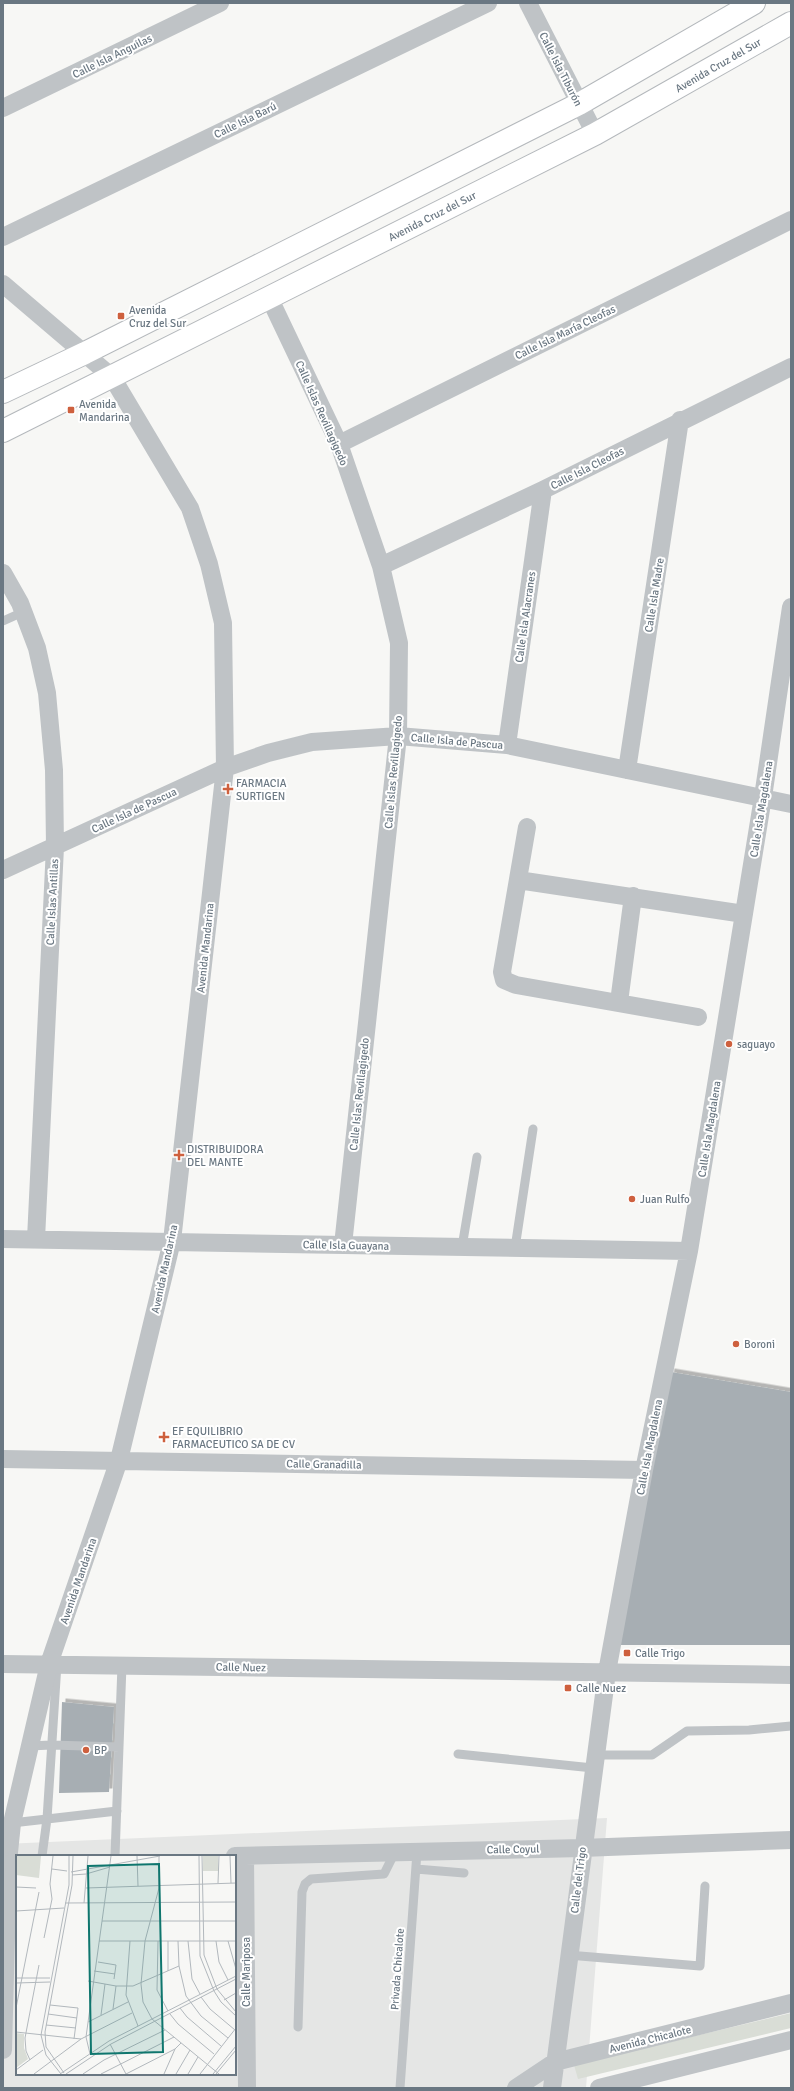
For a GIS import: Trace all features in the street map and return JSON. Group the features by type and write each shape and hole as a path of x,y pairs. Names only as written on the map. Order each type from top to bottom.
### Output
{"main road":[{"path":"3,392 85,353 579,104 754,3"},
{"name":"Avenida Cruz del Sur","path":"3,431 595,134 791,23"}],"street":[{"name":"Calle Isla Anguilas","path":"3,108 220,3"},
{"name":"Calle Isla Barú","path":"3,237 488,3"},
{"name":"Calle Isla Tiburón","path":"528,3 595,134"},
{"name":"Calle Isla María Cleofas","path":"339,444 791,220"},
{"name":"Avenida Mandarina","path":"3,284 112,377 190,508 209,564 223,623 226,768 172,1241 119,1460 53,1664 30,1746 12,1823 9,1862 3,2050"},
{"name":"Calle Islas Revillagigedo","path":"269,297 339,444 381,566 399,643 398,736 343,1245"},
{"name":"Calle Isla Cleofas","path":"381,566 543,490 680,420 791,366"},
{"name":"Calle Isla Madre","path":"627,770 680,420"},
{"name":"Calle Isla Alacranes","path":"507,745 543,490"},
{"name":"Calle Islas Antillas","path":"3,573 23,612 37,648 47,693 54,770 55,847 36,1239"},
{"name":"Calle Isla Magdalena","path":"607,1672 644,1470 689,1251 763,797 791,607"},
{"name":"Calle Isla de Pascua","path":"3,870 226,768 268,753 312,742 398,736 507,745 791,804"},
{"path":"527,827 502,972 504,980 516,985 698,1017"},
{"path":"518,880 633,896 744,914"},
{"path":"619,1002 633,896"},
{"name":"Calle Isla Guayana","path":"3,1239 689,1251"},
{"name":"Calle Granadilla","path":"3,1459 644,1470"},
{"name":"Calle Nuez","path":"3,1664 791,1675"},
{"name":"Calle del Trigo","path":"552,2088 582,1848 607,1672"},
{"name":"Calle Coyul","path":"240,1856 582,1848 791,1840"},
{"name":"Calle Mariposa","path":"240,1856 246,2088"},
{"name":"Avenida Chicalote","path":"516,2088 555,2062 791,2003"},
{"path":"599,2088 791,2040"}],"lane":[{"path":"3,621 23,612"},
{"path":"515,1248 533,1129"},
{"path":"462,1247 477,1157"},
{"path":"42,1855 47,1819 53,1664"},
{"path":"115,1855 122,1665"},
{"path":"458,1754 594,1762 652,1755 687,1731 749,1730 791,1726"},
{"path":"30,1746 51,1745 119,1747"},
{"path":"12,1823 117,1811"},
{"path":"298,2027 302,1892 305,1884 311,1879 384,1874 395,1852"},
{"name":"Privada Chicalote","path":"400,2088 417,1852"},
{"path":"416,1869 464,1873"},
{"path":"568,1955 700,1966 705,1886"}],"shaded area":[{"path":"607,1818 586,2088 3,2088 3,1844"},
{"path":"791,2013 791,2028 578,2079 574,2065"}],"building":[{"path":"671,1372 791,1392 791,1645 619,1645"},
{"name":"BP","path":"62,1702 114,1707 109,1792 59,1793"}],"place":[{"name":"Avenida Cruz del Sur","path":"121,316"},
{"name":"Avenida Mandarina","path":"71,410"},
{"name":"FARMACIA SURTIGEN","path":"228,789"},
{"name":"saguayo","path":"729,1044"},
{"name":"DISTRIBUIDORA DEL MANTE","path":"179,1155"},
{"name":"Juan Rulfo","path":"632,1199"},
{"name":"Boroni","path":"736,1344"},
{"name":"EF EQUILIBRIO FARMACEUTICO SA DE CV","path":"164,1437"},
{"name":"Calle Trigo","path":"627,1653"},
{"name":"Calle Nuez","path":"568,1688"},
{"name":"BP","path":"86,1750"}]}
